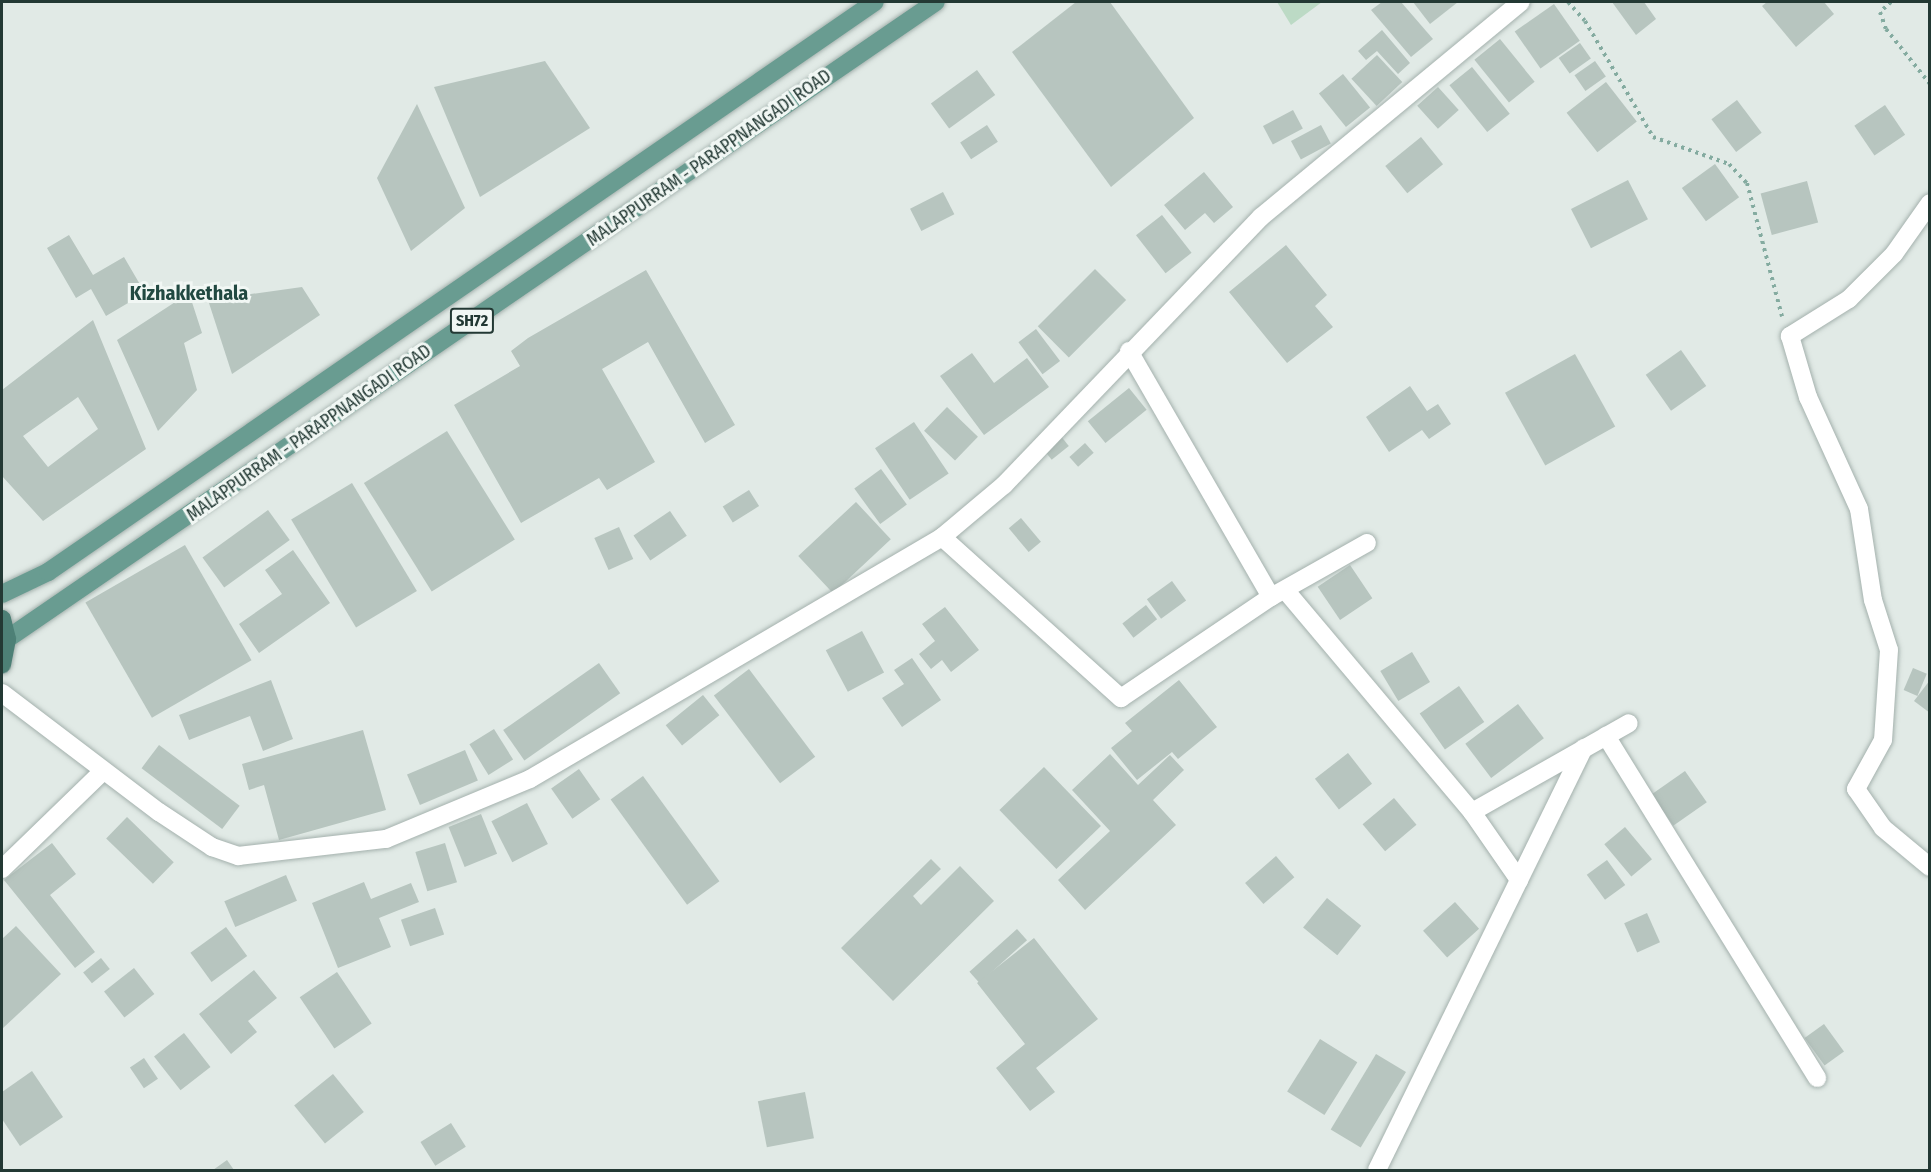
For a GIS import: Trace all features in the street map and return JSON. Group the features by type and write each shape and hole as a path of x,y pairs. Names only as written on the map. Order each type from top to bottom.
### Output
{"highway":[{"path":"2,619 7,639 2,666"}],"main road":[{"name":"MALAPPURRAM - PARAPPNANGADI ROAD","path":"2,594 48,572 875,2"},
{"name":"MALAPPURRAM - PARAPPNANGADI ROAD","path":"7,639 936,2"}],"street":[{"path":"2,693 102,772 212,847 238,856 386,839 530,778 942,537 1004,485 1129,351 1192,293 1261,217 1521,2"},
{"path":"1929,202 1894,254 1849,299 1790,336 1808,397 1859,509 1873,600 1889,650 1883,740 1856,789 1883,828 1929,867"},
{"path":"1129,351 1278,594 1472,812 1519,880"},
{"path":"942,537 1120,698 1278,594 1367,543"},
{"path":"1472,812 1629,723"},
{"path":"1606,736 1817,1078"},
{"path":"1377,1170 1584,748"},
{"path":"2,869 102,772"}],"path":[{"path":"1568,2 1585,21 1653,137 1729,164 1747,183 1765,267 1790,336"},
{"path":"1891,2 1880,12 1886,29 1929,84"}],"green space":[{"path":"1277,2 1322,2 1291,25"}],"building":[{"path":"1076,2 1110,2 1194,118 1111,187 1012,52"},
{"path":"1382,2 1401,2 1433,39 1411,57 1371,10"},
{"path":"1413,2 1458,2 1430,24"},
{"path":"1612,2 1644,2 1656,19 1636,35"},
{"path":"1767,2 1824,2 1834,14 1796,47 1762,6"},
{"path":"1554,4 1580,41 1540,68 1515,32"},
{"path":"1382,30 1410,63 1398,74 1377,51 1366,60 1358,51"},
{"path":"1500,39 1535,82 1509,103 1474,60"},
{"path":"1580,43 1591,59 1570,73 1559,58"},
{"path":"1377,55 1402,82 1377,106 1351,79"},
{"path":"545,61 590,128 480,197 434,87"},
{"path":"1595,61 1606,77 1585,91 1575,75"},
{"path":"1472,67 1510,114 1487,132 1449,85"},
{"path":"977,70 995,95 949,129 931,104"},
{"path":"1343,74 1370,107 1346,127 1319,94"},
{"path":"1606,82 1637,121 1597,152 1567,113"},
{"path":"1438,87 1459,110 1438,129 1417,106"},
{"path":"1737,100 1762,133 1736,152 1711,119"},
{"path":"417,104 465,208 411,251 377,178"},
{"path":"1885,105 1905,135 1874,156 1854,126"},
{"path":"1293,110 1303,129 1273,145 1263,126"},
{"path":"987,125 998,142 971,159 960,142"},
{"path":"1321,125 1331,144 1301,160 1291,141"},
{"path":"1421,137 1443,164 1407,193 1385,166"},
{"path":"1715,164 1739,197 1706,221 1682,188"},
{"path":"1204,172 1233,207 1214,223 1205,213 1185,230 1164,205"},
{"path":"1628,180 1648,219 1591,248 1571,209"},
{"path":"1807,181 1818,223 1772,235 1761,193"},
{"path":"943,192 954,214 921,231 910,209"},
{"path":"1162,215 1192,253 1166,273 1136,235"},
{"path":"69,235 93,275 124,257 145,293 106,316 91,289 76,298 47,248"},
{"path":"1286,245 1327,295 1315,306 1333,327 1287,363 1229,292"},
{"path":"1095,269 1126,300 1069,357 1038,326"},
{"path":"646,270 735,425 705,443 648,342 602,369 655,462 607,490 599,478 521,523 454,405 520,366 511,351 528,338"},
{"path":"302,287 320,315 232,374 208,300"},
{"path":"189,293 202,333 184,343 197,390 158,431 117,340"},
{"path":"93,320 146,449 43,521 2,476 2,390","holes":["78,397 98,429 48,467 23,436"]},
{"path":"1036,329 1060,361 1043,374 1018,342"},
{"path":"1681,350 1706,386 1671,411 1646,375"},
{"path":"972,353 994,383 1027,358 1049,387 984,435 940,376"},
{"path":"1575,354 1615,427 1545,465 1505,393"},
{"path":"1410,386 1427,411 1438,404 1451,424 1429,439 1422,430 1389,452 1366,417"},
{"path":"1129,388 1147,410 1105,443 1088,421"},
{"path":"947,407 978,437 955,461 924,431"},
{"path":"914,422 949,473 910,500 875,448"},
{"path":"447,431 515,540 432,591 364,483"},
{"path":"1060,435 1069,446 1052,460 1043,449"},
{"path":"1085,443 1094,453 1078,467 1069,457"},
{"path":"881,469 907,505 880,524 854,488"},
{"path":"352,483 417,591 356,628 291,520"},
{"path":"749,490 759,506 733,523 723,506"},
{"path":"856,502 891,539 833,593 798,556"},
{"path":"268,510 290,540 224,588 202,558"},
{"path":"670,511 687,536 650,560 634,536"},
{"path":"1021,518 1041,542 1029,552 1009,528"},
{"path":"619,527 633,559 609,570 594,538"},
{"path":"185,545 252,660 152,718 85,602"},
{"path":"293,550 330,603 259,653 239,624 282,594 265,570"},
{"path":"1350,565 1372,598 1340,620 1318,587"},
{"path":"1172,581 1186,600 1161,619 1147,599"},
{"path":"1146,605 1157,619 1133,638 1122,623"},
{"path":"945,607 979,650 951,672 942,660 931,669 919,654 935,641 922,624"},
{"path":"862,631 884,672 848,692 826,650"},
{"path":"1412,652 1430,682 1398,701 1380,671"},
{"path":"912,658 941,700 902,727 882,698 904,684 894,670"},
{"path":"599,663 620,693 524,760 503,730"},
{"path":"1913,668 1927,674 1917,696 1904,690"},
{"path":"749,669 815,757 780,783 714,695"},
{"path":"271,680 293,739 263,751 250,716 189,740 179,715"},
{"path":"1179,680 1217,727 1178,759 1172,752 1137,780 1111,748 1132,731 1125,723"},
{"path":"1930,680 1930,713 1914,701"},
{"path":"1459,686 1484,722 1445,750 1420,714"},
{"path":"703,695 719,715 682,745 666,725"},
{"path":"1518,704 1544,738 1491,778 1465,744"},
{"path":"494,729 513,760 488,775 469,744"},
{"path":"363,730 386,810 279,840 264,785 249,790 242,764"},
{"path":"159,745 240,806 222,829 142,768"},
{"path":"465,750 478,780 420,805 407,775"},
{"path":"1348,753 1372,784 1339,810 1315,779"},
{"path":"1110,754 1138,785 1170,755 1184,770 1153,800 1176,825 1085,910 1058,880 1110,831 1072,790"},
{"path":"1044,767 1101,826 1056,869 999,810"},
{"path":"579,769 600,799 572,819 551,789"},
{"path":"1685,771 1707,802 1673,826 1651,795"},
{"path":"643,776 719,881 687,905 611,800"},
{"path":"1394,798 1416,825 1385,851 1363,824"},
{"path":"527,803 548,844 512,862 491,821"},
{"path":"481,814 497,854 465,867 449,827"},
{"path":"127,817 174,862 153,884 106,839"},
{"path":"1625,827 1652,859 1631,877 1604,844"},
{"path":"52,843 76,874 50,895 95,952 75,968 4,880"},
{"path":"445,843 457,882 427,891 415,852"},
{"path":"1276,856 1294,877 1263,904 1245,883"},
{"path":"931,859 941,869 913,896 921,905 960,866 994,901 893,1001 841,948"},
{"path":"1607,860 1625,885 1605,900 1587,875"},
{"path":"286,875 297,901 235,927 224,901"},
{"path":"364,882 371,899 411,883 419,902 379,918 391,947 338,968 312,903"},
{"path":"1327,898 1361,926 1337,955 1303,928"},
{"path":"1455,902 1479,929 1447,958 1423,931"},
{"path":"435,908 444,934 410,946 401,920"},
{"path":"1647,913 1660,942 1637,952 1624,923"},
{"path":"16,926 61,974 2,1029 2,939"},
{"path":"226,927 247,956 212,982 190,953"},
{"path":"1017,929 1027,940 979,983 969,972"},
{"path":"1034,938 1098,1019 1036,1068 1055,1092 1030,1111 996,1068 1025,1044 977,983"},
{"path":"101,958 110,969 92,983 83,972"},
{"path":"134,968 154,994 124,1017 104,991"},
{"path":"254,970 277,998 248,1021 257,1032 231,1054 199,1014"},
{"path":"337,972 372,1023 334,1049 300,997"},
{"path":"1824,1024 1844,1052 1825,1066 1805,1038"},
{"path":"184,1033 210,1067 181,1090 154,1056"},
{"path":"1320,1039 1357,1062 1324,1115 1287,1092"},
{"path":"1376,1054 1406,1072 1361,1147 1331,1129"},
{"path":"144,1058 158,1079 144,1088 130,1068"},
{"path":"32,1071 63,1117 20,1146 2,1119 2,1092"},
{"path":"333,1074 364,1112 325,1144 294,1105"},
{"path":"805,1092 814,1138 767,1147 758,1101"},
{"path":"451,1123 466,1147 435,1166 420,1142"},
{"path":"227,1160 234,1170 213,1170"}],"district":[{"name":"Kizhakkethala","path":"189,293"}]}
